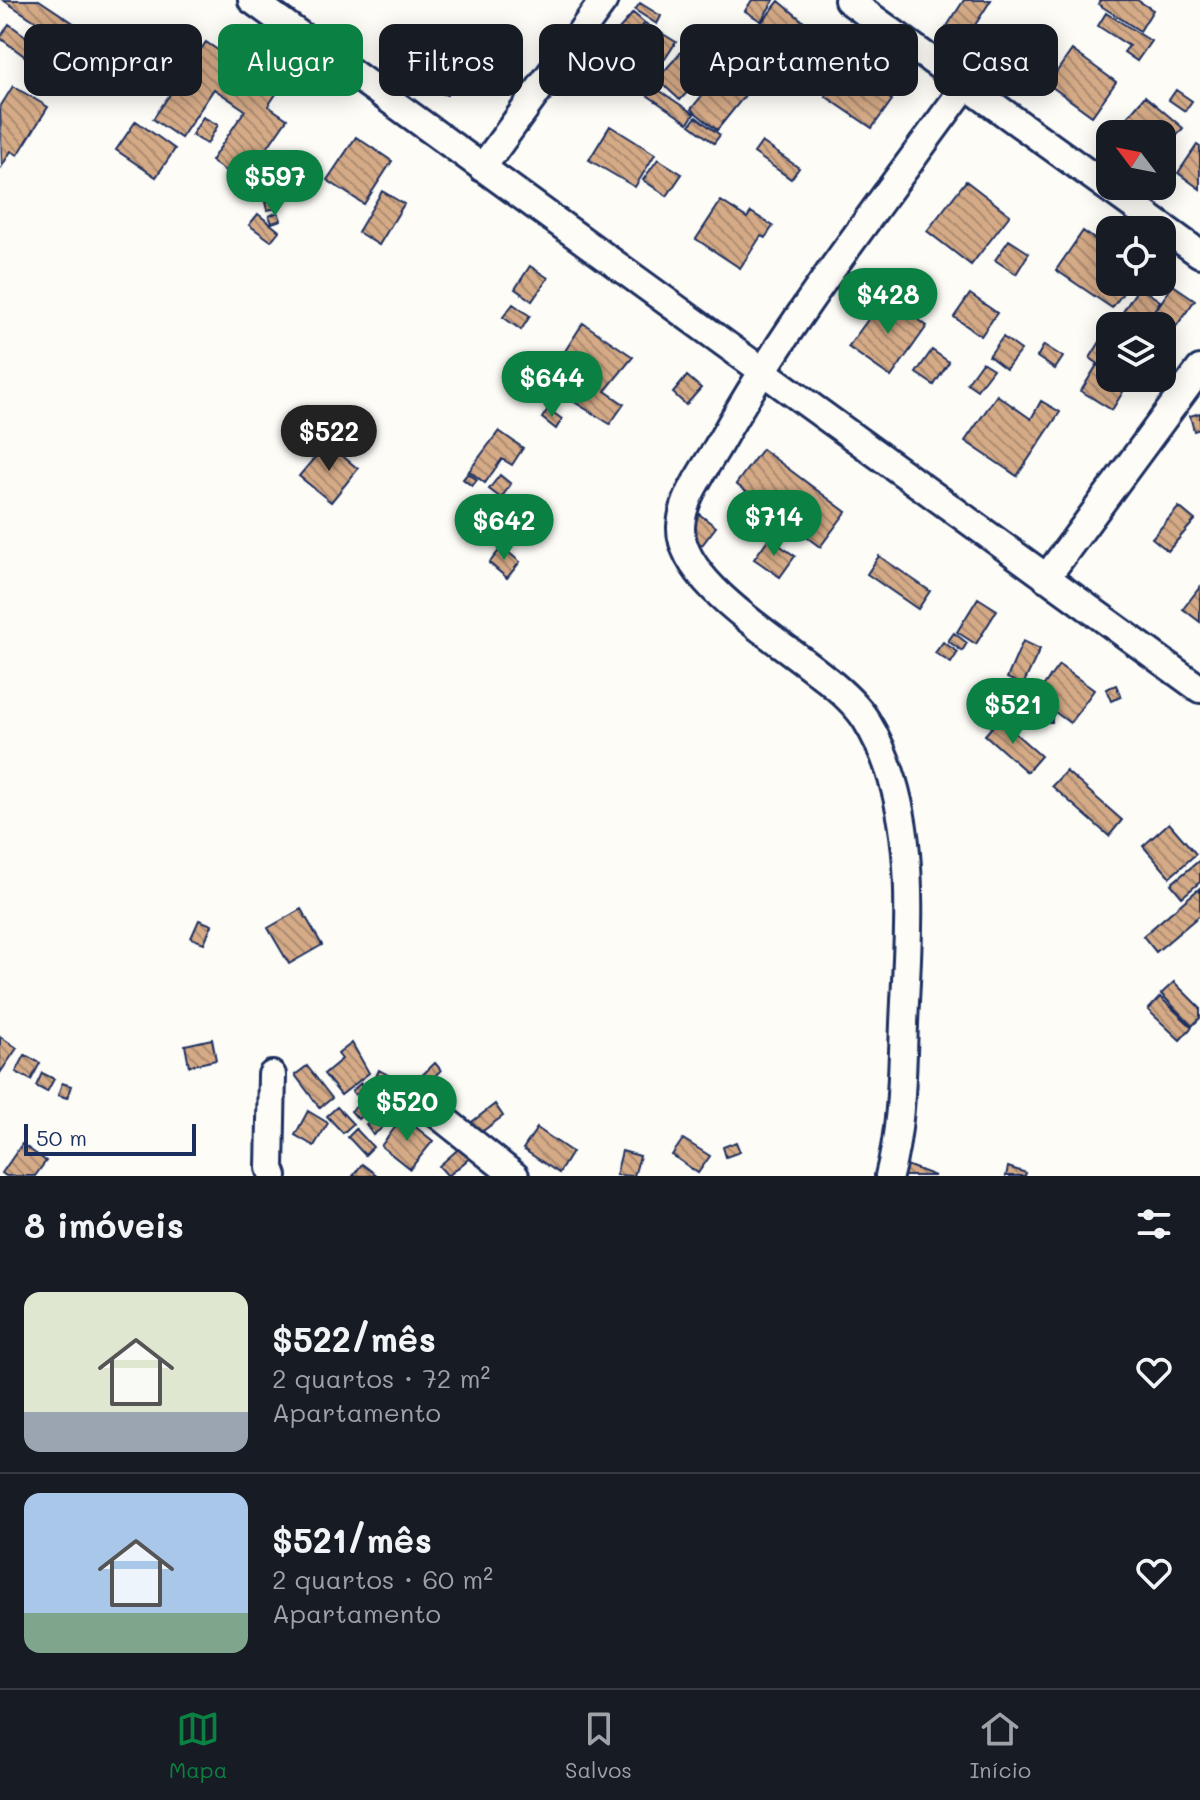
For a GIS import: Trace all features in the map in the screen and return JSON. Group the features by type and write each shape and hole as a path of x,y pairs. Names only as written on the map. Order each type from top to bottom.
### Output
{"street":[{"path":"252,0 1200,689"},
{"path":"482,168 604,0"},
{"path":"848,0 934,62"},
{"path":"889,1176 900,1109 907,860 900,810 882,752 866,719 845,693 724,599 686,549 681,530 683,512 694,488 761,370 958,96"},
{"path":"981,96 1200,254"},
{"path":"1046,578 1200,369"},
{"path":"272,1075 270,1168 273,1176"},
{"path":"432,1110 515,1176"}],"building":[{"path":"3,0 39,0 75,24 40,24"},
{"path":"752,0 774,0 761,21 745,11"},
{"path":"964,0 991,0 976,24 948,24"},
{"path":"1100,0 1137,0 1153,10 1140,31 1098,4"},
{"path":"779,1 804,22 802,24 760,24"},
{"path":"640,3 661,16 657,24 635,10"},
{"path":"633,13 645,23 644,24 623,24"},
{"path":"1106,13 1151,41 1137,61 1124,52 1129,46 1098,26"},
{"path":"9,24 24,35 24,56 0,38"},
{"path":"664,35 676,42 664,58"},
{"path":"206,42 218,50 218,92 214,89 181,138 153,119 169,96 202,96 202,48"},
{"path":"1072,50 1116,82 1092,116 1058,91 1058,70"},
{"path":"680,53 680,96 684,96 680,100 664,85 664,71"},
{"path":"13,86 24,93 24,96 48,107 18,155 11,151 2,166 0,107"},
{"path":"1176,90 1192,101 1185,111 1169,100"},
{"path":"664,94 694,114 688,123 648,96"},
{"path":"224,96 275,96 268,106 287,119 243,183 211,161 245,110"},
{"path":"702,96 744,96 717,130 691,109"},
{"path":"825,96 886,96 892,100 872,128"},
{"path":"1145,96 1174,120 1125,120"},
{"path":"203,117 218,125 207,144 192,135"},
{"path":"696,117 720,135 714,143 690,125"},
{"path":"136,121 175,149 156,177 116,150"},
{"path":"1176,122 1183,128 1176,136"},
{"path":"610,126 655,154 635,187 589,160"},
{"path":"356,137 392,161 364,204 327,180"},
{"path":"762,142 799,168 791,179 754,153"},
{"path":"1197,145 1200,147 1200,189 1178,173"},
{"path":"658,159 682,174 667,196 643,180"},
{"path":"966,181 1010,215 971,265 927,231"},
{"path":"382,191 404,204 379,245 358,232"},
{"path":"276,200 278,208 267,210 265,202"},
{"path":"721,201 747,218 751,212 773,226 765,238 761,236 740,268 696,239"},
{"path":"278,212 281,220 272,223 269,216"},
{"path":"258,214 279,231 271,241 249,225"},
{"path":"1083,231 1096,240 1096,296 1121,296 1112,308 1056,270"},
{"path":"1009,240 1029,253 1016,274 995,260"},
{"path":"530,266 548,278 532,301 515,289"},
{"path":"1176,287 1195,300 1176,326 1176,312 1154,312 1165,296 1176,296"},
{"path":"970,294 997,313 981,336 954,317"},
{"path":"886,295 927,326 891,377 848,347"},
{"path":"1133,296 1152,296 1160,301 1153,312 1123,312"},
{"path":"513,304 530,316 521,330 503,317"},
{"path":"583,323 633,357 605,391 624,404 610,424 568,398 572,388 563,384 555,396 542,387"},
{"path":"1003,337 1021,350 1006,369 989,356"},
{"path":"1044,345 1063,357 1055,369 1037,357"},
{"path":"1096,348 1096,362 1090,358"},
{"path":"932,350 949,362 934,385 916,373"},
{"path":"982,362 993,369 977,390 967,383"},
{"path":"1096,367 1096,392 1123,392 1112,410 1081,391"},
{"path":"687,376 701,388 686,405 673,393"},
{"path":"997,395 1031,419 1041,401 1060,412 1017,476 965,441"},
{"path":"548,409 562,419 556,429 542,418"},
{"path":"1200,413 1200,429 1194,431 1190,416"},
{"path":"499,431 523,448 512,465 502,459 485,483 469,471"},
{"path":"327,443 358,469 331,502 299,476"},
{"path":"762,449 846,512 820,547 736,484"},
{"path":"468,473 477,480 472,486 463,479"},
{"path":"500,475 511,484 501,498 489,489"},
{"path":"1179,507 1195,520 1168,551 1152,538"},
{"path":"699,514 716,527 702,545 685,532"},
{"path":"769,538 795,556 780,577 754,559"},
{"path":"502,547 520,562 507,578 489,563"},
{"path":"879,556 930,591 918,609 867,574"},
{"path":"1200,587 1200,622 1183,609"},
{"path":"978,598 997,610 976,644 957,632"},
{"path":"954,633 967,643 962,651 948,641"},
{"path":"1023,641 1040,649 1023,685 1007,678"},
{"path":"943,642 958,652 951,663 935,653"},
{"path":"1059,665 1094,690 1070,723 1035,697"},
{"path":"1116,685 1121,697 1111,701 1106,689"},
{"path":"1013,689 1024,701 1007,718 995,707"},
{"path":"1052,710 1052,722 1042,722 1041,711"},
{"path":"999,719 1041,756 1027,772 985,735"},
{"path":"1066,771 1122,820 1109,836 1052,786"},
{"path":"1169,823 1196,854 1170,877 1143,846"},
{"path":"1200,860 1200,882 1182,897 1171,884"},
{"path":"1200,888 1200,915 1156,952 1143,936"},
{"path":"301,909 322,945 289,964 268,928"},
{"path":"199,920 212,925 204,943 191,938"},
{"path":"1174,982 1200,1008 1200,1018 1192,1026 1161,994"},
{"path":"1160,997 1192,1027 1180,1040 1148,1010"},
{"path":"0,1039 17,1048 0,1073"},
{"path":"212,1039 216,1060 189,1066 185,1045"},
{"path":"352,1043 369,1073 341,1095 324,1074 342,1059 338,1054"},
{"path":"25,1055 40,1063 31,1080 16,1072"},
{"path":"435,1063 441,1070 424,1087 417,1080"},
{"path":"307,1066 332,1098 320,1108 295,1075"},
{"path":"379,1070 397,1080 392,1090 374,1081"},
{"path":"42,1073 54,1079 47,1092 36,1086"},
{"path":"62,1083 71,1086 67,1098 58,1095"},
{"path":"361,1083 365,1088 355,1095 352,1091"},
{"path":"379,1088 386,1096 358,1119 351,1111"},
{"path":"495,1104 503,1116 476,1136 468,1125"},
{"path":"337,1107 353,1124 343,1133 327,1116"},
{"path":"308,1111 328,1123 314,1146 295,1135"},
{"path":"403,1117 433,1141 410,1169 381,1146"},
{"path":"375,1118 382,1128 373,1135 366,1124"},
{"path":"537,1128 572,1152 559,1173 523,1149"},
{"path":"356,1129 373,1147 365,1155 348,1137"},
{"path":"683,1139 710,1156 698,1173 672,1155"},
{"path":"736,1142 740,1152 726,1157 723,1147"},
{"path":"22,1144 46,1161 35,1176 6,1176 2,1173"},
{"path":"463,1145 472,1156 448,1176 439,1166"},
{"path":"622,1151 640,1156 634,1176 616,1175"},
{"path":"901,1163 935,1176 896,1176"},
{"path":"362,1164 378,1176 353,1176"},
{"path":"1008,1167 1026,1173 1025,1176 1006,1176"}]}
